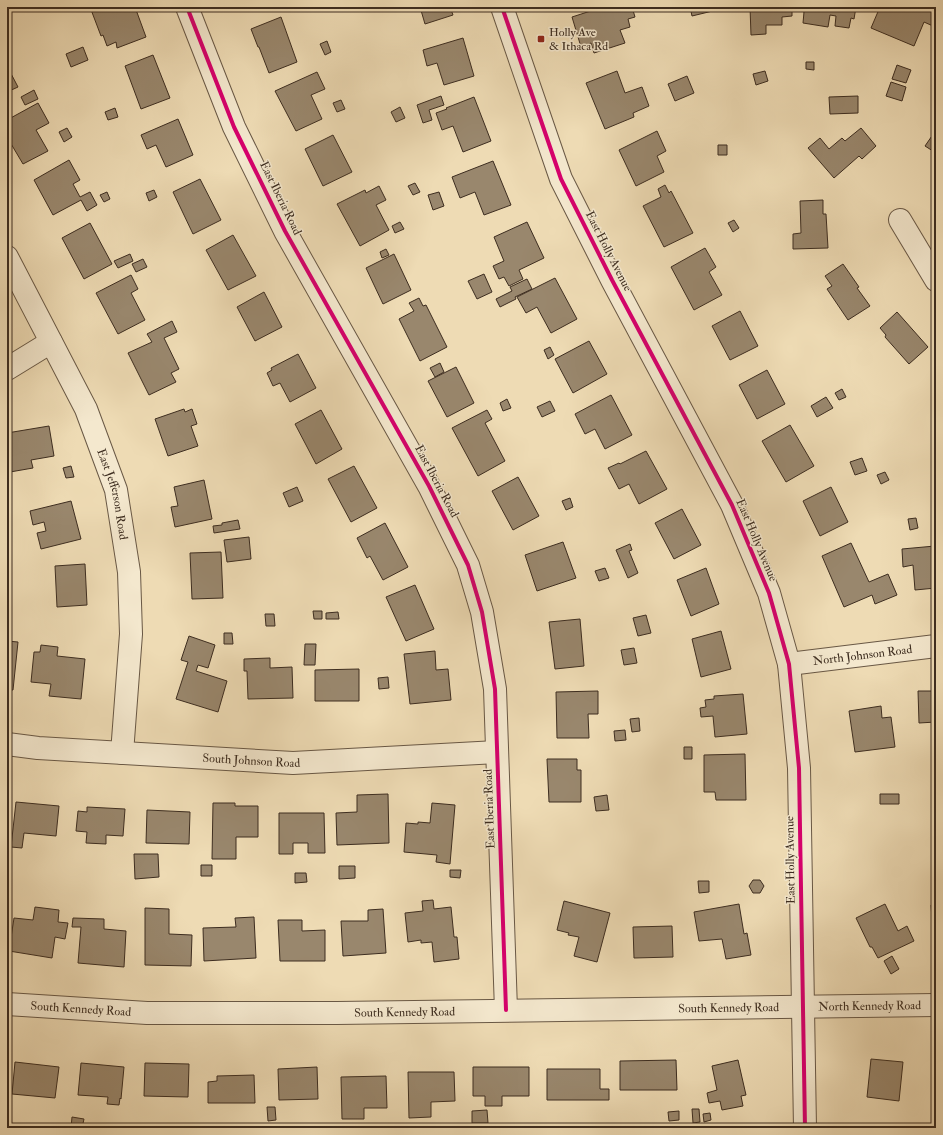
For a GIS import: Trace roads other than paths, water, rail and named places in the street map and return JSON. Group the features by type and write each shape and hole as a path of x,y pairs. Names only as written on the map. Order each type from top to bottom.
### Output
{"street":[{"name":"East Iberia Road","path":"187,7 234,127 285,231 429,486 468,565 482,612 495,689 506,1010"},
{"name":"East Holly Avenue","path":"502,7 561,180 616,288 732,506 769,593 789,664 799,768 805,1128"},
{"path":"900,220 936,280"},
{"name":"East Jefferson Road","path":"7,257 86,409 116,490 129,572 131,634 122,753"},
{"path":"7,369 51,342"},
{"name":"North Johnson Road","path":"789,664 936,646"},
{"name":"South Johnson Road","path":"7,744 38,748 293,763 497,752"},
{"name":"South Kennedy Road","path":"7,1004 155,1013 337,1013 803,1007"},
{"name":"North Kennedy Road","path":"803,1007 936,1005"}],"place":[{"name":"Holly Ave & Ithaca Rd","path":"541,39"}]}
